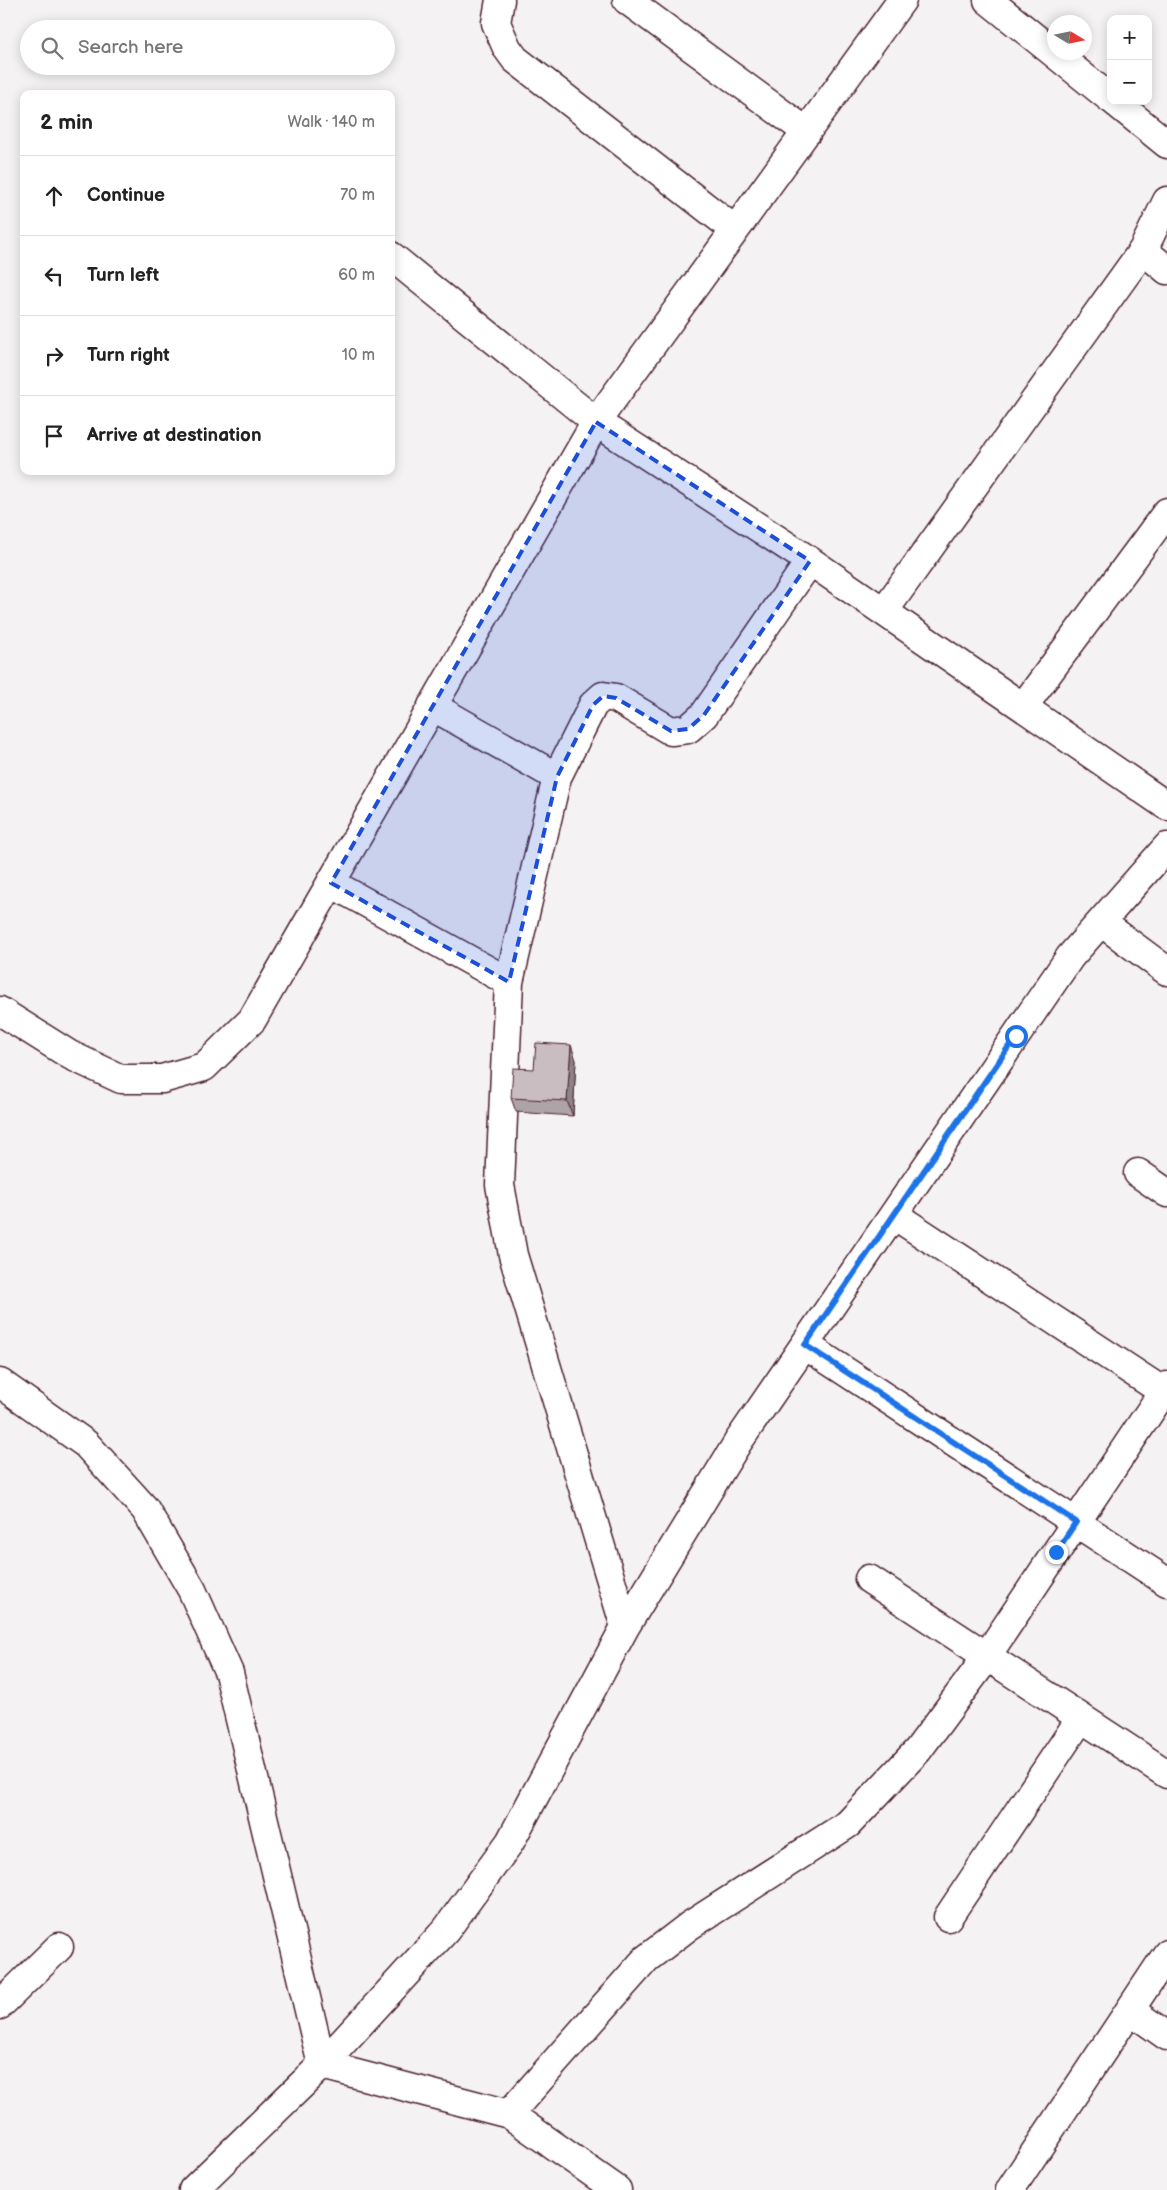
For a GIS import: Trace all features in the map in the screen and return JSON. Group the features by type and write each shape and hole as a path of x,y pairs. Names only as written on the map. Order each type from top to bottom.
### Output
{"street":[{"path":"500,0 496,23 507,48 515,59 735,230"},
{"path":"627,0 807,132"},
{"path":"0,1011 70,1055 121,1079 162,1079 204,1067 252,1020 596,422 902,0"},
{"path":"988,0 1107,96"},
{"path":"1118,105 1167,144"},
{"path":"884,611 1143,250 1167,201"},
{"path":"1143,250 1167,270"},
{"path":"395,259 596,422 810,561 1167,806"},
{"path":"1023,707 1167,512"},
{"path":"625,1626 513,1255 500,1186 509,982 557,777 593,705 603,696 616,698 671,730 688,729 704,715 810,561"},
{"path":"432,706 557,777"},
{"path":"193,2190 322,2066 446,1930 510,1842 625,1626 738,1442 1070,957 1167,847"},
{"path":"331,883 509,982"},
{"path":"1101,922 1167,972"},
{"path":"1138,1173 1167,1193"},
{"path":"509,2114 646,1959 688,1926 848,1824 918,1750 987,1656 1166,1390 894,1215"},
{"path":"805,1345 1167,1582"},
{"path":"0,1383 86,1444 145,1509 192,1590 229,1673 322,2066"},
{"path":"869,1579 1167,1774"},
{"path":"948,1917 1081,1718"},
{"path":"0,2005 59,1947"},
{"path":"1010,2190 1167,1954"},
{"path":"1130,2010 1167,2036"},
{"path":"322,2066 509,2114 617,2190"}],"highlighted area":[{"path":"596,422 810,561 704,715 688,729 671,731 616,698 603,696 593,705 557,777 509,982 331,883"}],"building":[{"path":"536,1043 571,1045 567,1101 511,1098 513,1068 534,1069"}],"route":[{"path":"1016,1036 805,1345 1076,1522 1056,1552"}]}
